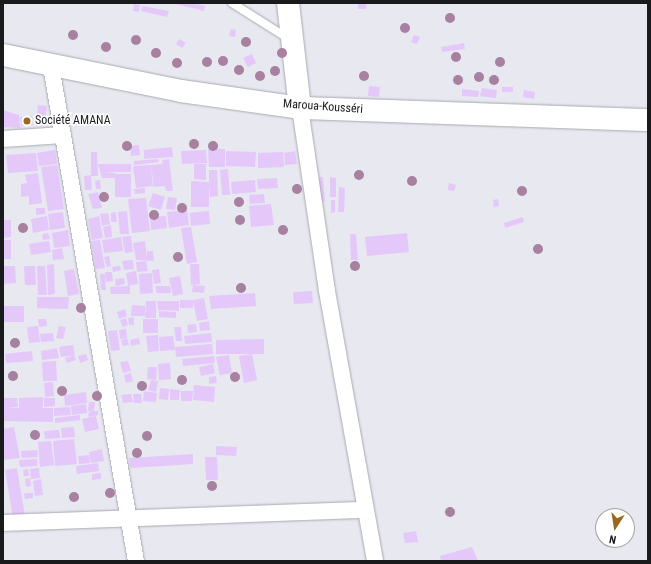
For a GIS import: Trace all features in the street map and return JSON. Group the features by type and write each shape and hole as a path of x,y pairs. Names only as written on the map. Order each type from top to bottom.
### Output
{"main road":[{"path":"288,3 300,108"},
{"name":"Maroua-Kousséri","path":"3,55 51,66 181,91 300,108 648,120"}],"street":[{"path":"51,66 136,561"},
{"path":"300,108 325,284 375,561"},
{"path":"3,139 63,135"},
{"path":"3,522 130,519 365,510"}],"lane":[{"path":"232,3 293,42"}],"building":[{"path":"172,3 192,3 205,6 204,11"},
{"path":"358,3 367,3 366,9 358,9"},
{"path":"134,4 140,5 139,12 133,11"},
{"path":"142,6 169,11 167,17 141,11"},
{"path":"231,29 236,30 235,37 229,36"},
{"path":"414,35 420,37 417,44 411,42"},
{"path":"179,39 186,43 182,48 176,44"},
{"path":"464,43 465,49 442,52 441,47"},
{"path":"252,54 256,63 248,67 243,58"},
{"path":"369,86 380,87 379,97 368,96"},
{"path":"502,87 513,87 513,92 502,92"},
{"path":"482,88 497,90 496,98 480,96"},
{"path":"462,89 479,91 478,97 462,96"},
{"path":"524,90 535,92 534,99 523,97"},
{"path":"38,105 47,106 45,124 36,123"},
{"path":"3,110 19,115 20,128 3,127"},
{"name":"Société AMANA","path":"32,116 33,125 21,126 20,117"},
{"path":"139,145 140,155 131,156 130,146"},
{"path":"172,147 173,157 144,159 144,150"},
{"path":"208,149 225,149 225,167 209,167"},
{"path":"55,150 57,164 39,166 37,153"},
{"path":"206,150 207,163 182,164 181,151"},
{"path":"226,151 256,152 255,167 226,166"},
{"path":"295,151 297,164 285,165 284,153"},
{"path":"91,152 97,152 98,176 91,176"},
{"path":"283,152 284,167 258,168 258,153"},
{"path":"36,153 38,171 8,173 6,155"},
{"path":"158,159 159,162 134,165 134,161"},
{"path":"169,159 173,191 166,191 165,186 154,187 151,165 162,164 163,170 162,160"},
{"path":"98,164 131,164 131,172 104,172 115,173 115,178 102,178"},
{"path":"194,164 206,164 206,180 194,179"},
{"path":"57,165 64,209 48,211 41,167"},
{"path":"151,165 153,186 136,188 133,166"},
{"path":"228,169 230,195 222,195 220,170"},
{"path":"209,170 217,170 218,196 210,197 209,184 209,207 191,207 191,181 209,182"},
{"path":"38,173 42,203 29,205 29,196 21,197 21,184 27,183 25,175"},
{"path":"115,174 131,174 131,197 115,197"},
{"path":"91,175 92,190 85,190 84,176"},
{"path":"319,177 323,177 325,202 321,202"},
{"path":"330,177 336,178 336,197 330,197"},
{"path":"277,178 278,188 258,189 257,179"},
{"path":"100,180 101,189 96,189 95,181"},
{"path":"255,180 256,192 232,194 231,182"},
{"path":"449,183 456,185 454,191 448,190"},
{"path":"339,187 345,188 344,212 338,212"},
{"path":"145,188 145,193 135,194 134,189"},
{"path":"98,192 102,208 93,209 88,194"},
{"path":"153,193 165,197 161,210 148,206"},
{"path":"264,194 265,203 250,204 249,195"},
{"path":"168,197 177,198 175,210 166,209"},
{"path":"146,198 150,231 132,233 128,199"},
{"path":"498,199 499,206 494,207 493,200"},
{"path":"331,200 335,200 335,212 331,213"},
{"path":"271,204 274,225 251,227 249,206"},
{"path":"36,208 45,208 45,214 36,215"},
{"path":"187,210 189,225 169,228 167,212"},
{"path":"127,211 129,234 120,234 118,212"},
{"path":"209,211 210,224 191,226 190,213"},
{"path":"63,212 65,228 50,230 48,214"},
{"path":"116,212 117,222 111,222 111,213"},
{"path":"108,213 110,224 102,226 100,214"},
{"path":"47,216 49,230 33,233 31,219"},
{"path":"99,216 103,238 92,240 88,219"},
{"path":"166,216 167,228 151,230 150,217"},
{"path":"523,217 524,222 505,228 504,223"},
{"path":"3,220 11,220 11,237 3,238"},
{"path":"111,225 112,237 105,238 103,227"},
{"path":"191,227 197,262 187,264 181,228"},
{"path":"68,230 70,246 54,248 52,233"},
{"path":"48,233 50,239 43,240 42,234"},
{"path":"407,233 409,252 367,256 365,237"},
{"path":"350,234 356,234 358,260 351,260"},
{"path":"131,236 133,252 125,253 122,237"},
{"path":"121,237 123,251 104,253 102,240"},
{"path":"3,240 11,240 11,259 3,259"},
{"path":"100,240 105,268 96,269 91,241"},
{"path":"49,241 51,252 31,255 29,244"},
{"path":"145,241 147,258 147,251 153,251 154,261 136,260 133,243"},
{"path":"62,248 64,259 53,260 52,250"},
{"path":"109,256 111,266 107,267 104,257"},
{"path":"133,260 134,269 124,270 122,261"},
{"path":"146,261 148,271 137,272 136,262"},
{"path":"54,264 55,294 48,295 47,265"},
{"path":"190,264 199,264 200,284 191,285"},
{"path":"3,266 15,266 16,283 3,284"},
{"path":"24,266 35,266 36,285 25,285"},
{"path":"37,266 45,266 47,295 38,295"},
{"path":"120,266 121,270 113,272 112,267"},
{"path":"74,269 79,294 68,296 64,271"},
{"path":"159,269 161,283 154,284 152,270"},
{"path":"136,271 138,284 128,286 126,273"},
{"path":"105,272 112,272 113,281 106,282"},
{"path":"152,273 153,293 140,294 139,274"},
{"path":"100,274 105,274 106,290 101,290"},
{"path":"180,276 183,294 173,296 169,278"},
{"path":"124,278 125,284 116,286 115,279"},
{"path":"193,285 205,286 204,293 192,292"},
{"path":"130,286 130,294 111,294 110,287"},
{"path":"156,286 170,286 171,293 156,293"},
{"path":"312,291 313,303 294,304 293,292"},
{"path":"255,293 256,306 211,309 209,296"},
{"path":"37,297 69,297 68,309 37,308"},
{"path":"204,298 208,319 197,321 193,300"},
{"path":"180,300 193,300 193,308 180,308"},
{"path":"146,301 156,301 156,318 145,318"},
{"path":"157,301 179,301 179,311 158,310"},
{"path":"132,305 145,306 145,316 131,316"},
{"path":"3,306 24,306 24,322 3,322"},
{"path":"125,309 127,316 119,319 117,312"},
{"path":"159,311 176,312 176,318 159,317"},
{"path":"134,317 134,325 129,325 128,318"},
{"path":"126,318 128,325 123,327 120,320"},
{"path":"38,319 46,319 47,326 39,327"},
{"path":"143,319 158,319 158,333 143,333"},
{"path":"209,321 210,330 200,331 199,323"},
{"path":"196,324 197,332 188,333 187,325"},
{"path":"38,326 40,342 29,343 27,327"},
{"path":"59,326 66,327 63,339 56,338"},
{"path":"174,327 181,327 182,341 176,341"},
{"path":"126,329 127,338 120,339 119,330"},
{"path":"117,330 120,350 111,351 108,331"},
{"path":"53,333 54,341 41,342 40,334"},
{"path":"211,333 212,342 185,344 184,336"},
{"path":"158,335 159,351 148,352 146,336"},
{"path":"173,336 175,350 160,351 159,337"},
{"path":"127,338 129,345 123,346 121,340"},
{"path":"139,338 140,344 131,346 130,340"},
{"path":"264,339 264,354 216,354 216,340"},
{"path":"212,344 213,354 176,357 175,347"},
{"path":"73,345 75,355 61,357 59,347"},
{"path":"57,348 59,358 42,360 41,351"},
{"path":"32,351 33,361 6,363 5,354"},
{"path":"86,354 88,360 80,363 78,356"},
{"path":"252,354 257,380 244,383 239,356"},
{"path":"74,355 76,360 67,363 65,358"},
{"path":"229,355 232,373 220,375 216,357"},
{"path":"214,356 215,363 183,366 182,359"},
{"path":"56,361 57,381 43,381 42,362"},
{"path":"128,361 131,371 123,373 120,362"},
{"path":"170,363 171,379 159,380 158,364"},
{"path":"213,364 215,373 201,376 199,367"},
{"path":"148,367 157,367 156,380 147,379"},
{"path":"131,373 133,381 126,383 124,375"},
{"path":"216,376 217,383 209,384 209,377"},
{"path":"151,380 158,381 156,392 148,390"},
{"path":"53,382 54,396 45,397 44,383"},
{"path":"194,385 215,387 214,402 193,400"},
{"path":"160,388 169,389 168,400 159,399"},
{"path":"170,389 180,390 179,400 170,400"},
{"path":"144,391 157,393 156,402 143,401"},
{"path":"181,391 193,391 192,401 181,401"},
{"path":"86,392 87,403 65,406 64,395"},
{"path":"131,394 133,402 123,403 121,395"},
{"path":"133,394 141,394 142,403 134,403"},
{"path":"43,397 43,408 53,408 53,422 3,421 3,398 17,398 18,407 6,408 19,408 19,398"},
{"path":"44,398 55,398 55,406 44,407"},
{"path":"89,402 95,402 94,411 98,411 98,415 89,417 88,413 91,412 88,411"},
{"path":"86,404 87,413 72,415 71,406"},
{"path":"70,407 71,415 54,416 54,408"},
{"path":"80,415 80,420 55,423 55,418"},
{"path":"96,416 99,429 85,432 82,419"},
{"path":"14,427 20,458 3,460 3,429"},
{"path":"74,427 75,437 62,438 61,428"},
{"path":"59,430 60,438 45,439 44,431"},
{"path":"74,439 77,464 55,466 53,441"},
{"path":"51,441 54,465 40,467 38,442"},
{"path":"216,446 237,447 236,456 216,455"},
{"path":"102,449 104,461 91,463 89,452"},
{"path":"37,450 38,457 22,458 21,451"},
{"path":"193,454 193,464 130,468 129,458"},
{"path":"89,455 90,463 79,464 78,456"},
{"path":"205,457 217,457 218,480 206,480"},
{"path":"37,459 37,466 20,467 19,460"},
{"path":"98,463 99,471 77,474 76,466"},
{"path":"17,468 25,516 13,518 5,470"},
{"path":"39,468 40,478 31,479 30,469"},
{"path":"28,469 29,476 24,476 23,470"},
{"path":"101,473 101,479 92,480 92,474"},
{"path":"30,478 31,486 26,487 25,479"},
{"path":"41,479 43,495 35,496 33,481"},
{"path":"24,493 33,493 33,498 25,499"},
{"path":"416,531 418,542 405,543 403,533"},
{"path":"472,547 478,561 441,561 440,556"}],"place":[{"name":"Société AMANA","path":"27,121"}]}
